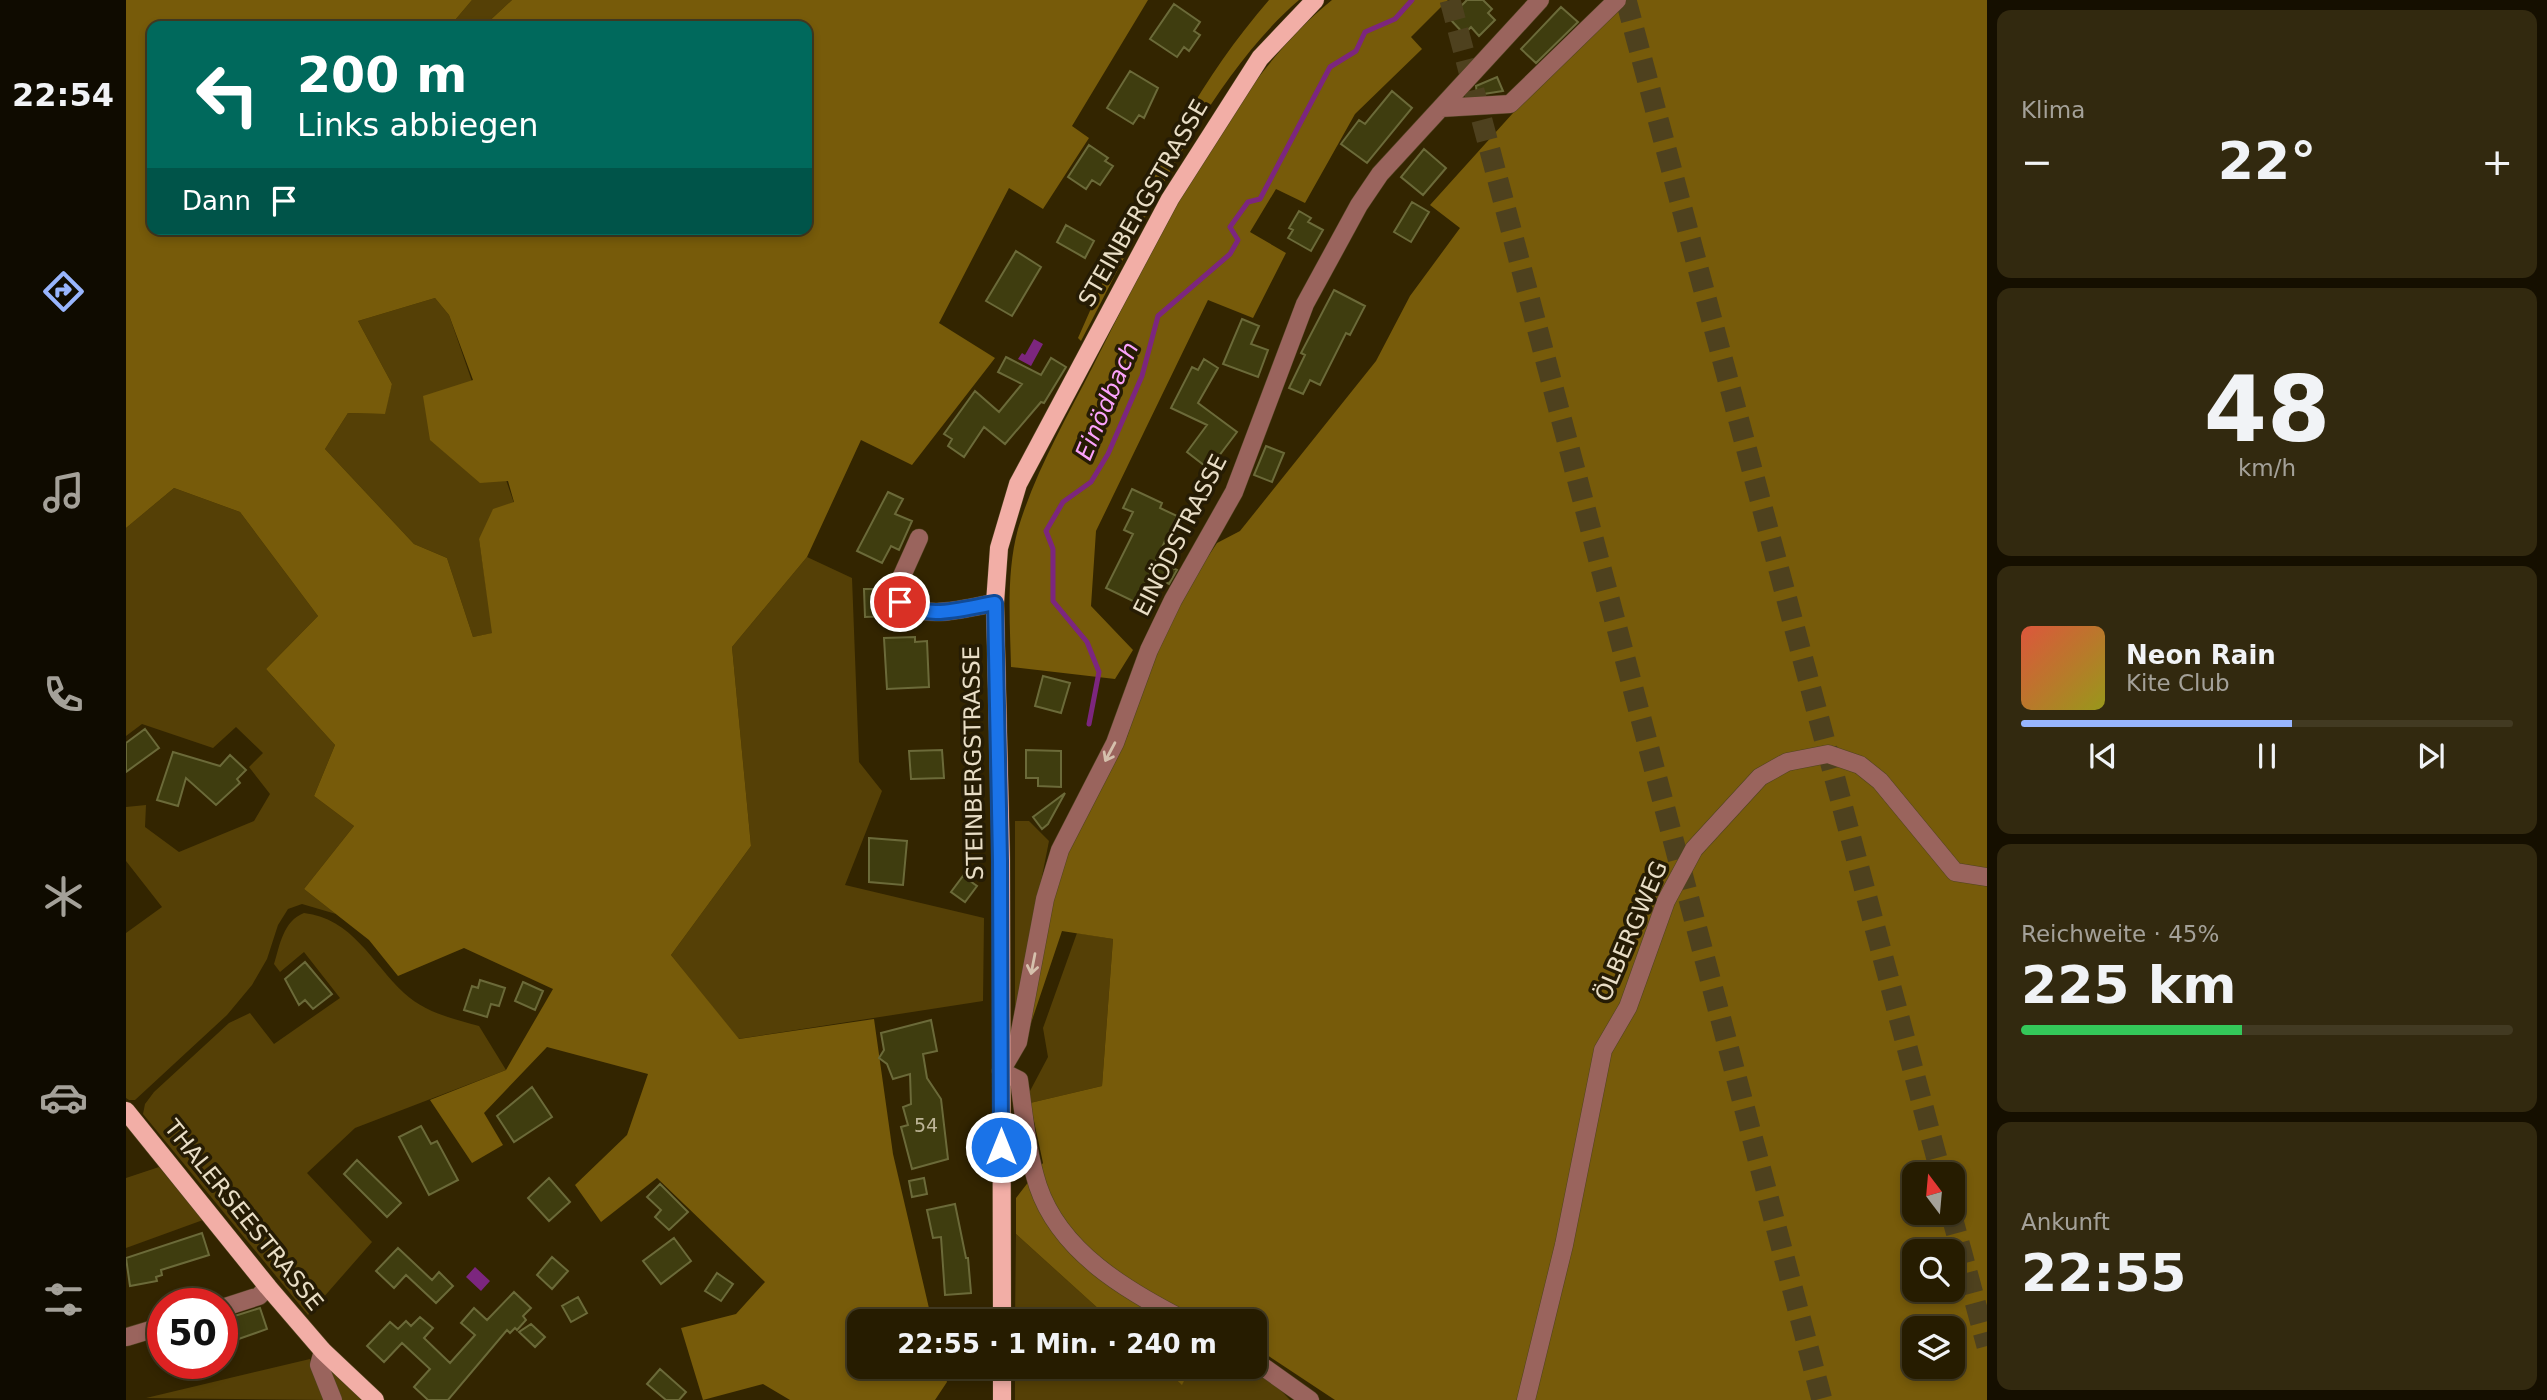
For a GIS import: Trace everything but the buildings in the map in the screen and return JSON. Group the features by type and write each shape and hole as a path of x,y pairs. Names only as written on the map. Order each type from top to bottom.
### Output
{"main road":[{"name":"STEINBERGSTRASSE","path":"1002,1309 1000,860 995,603 999,548 1018,484 1170,199 1260,58 1315,0"},
{"name":"THALERSEESTRASSE","path":"126,1111 323,1351 375,1400"},
{"path":"1002,1379 1002,1400"}],"street":[{"name":"EINÖDSTRASSE","path":"1001,1071 1018,1042 1045,899 1060,850 1115,743 1154,640 1234,492 1305,304 1335,247 1380,174 1540,0"},
{"path":"1441,108 1510,104 1617,0"},
{"path":"919,538 897,587 900,602 909,608 933,613 995,603"},
{"name":"ÖLBERGWEG","path":"1526,1400 1564,1245 1603,1050 1628,1007 1666,901 1694,849 1760,777 1787,762 1828,754 1860,765 1880,781 1955,872 1987,877"},
{"path":"1001,1071 1019,1080 1032,1164 1039,1189 1060,1232 1099,1267 1162,1309"},
{"path":"238,1303 258,1296 268,1287"},
{"path":"127,1337 147,1331"},
{"path":"323,1351 319,1365 333,1400"},
{"path":"1267,1370 1310,1400"}],"shaded area":[{"path":"126,0 472,0 454,21 147,21 147,235 812,235 812,21 489,21 512,0 1148,0 1072,126 1089,138 1043,209 1009,188 939,323 995,358 912,465 861,440 807,557 732,647 751,846 671,955 739,1039 874,1019 893,1154 929,1309 847,1309 847,1379 946,1379 947,1382 935,1400 790,1400 763,1384 703,1400 681,1328 736,1314 765,1282 657,1178 601,1222 575,1185 627,1135 648,1074 547,1047 484,1113 503,1145 472,1163 430,1100 506,1070 553,989 464,948 398,976 369,940 304,889 354,826 314,796 335,745 266,669 318,616 240,512 174,488 126,528","holes":["435,298 449,315 473,380 423,396 430,440 480,483 508,481 514,502 493,509 479,539 492,633 473,637 447,558 414,544 325,449 348,413 385,414 392,384 358,321"]},
{"path":"472,0 512,0 489,21 454,21"},
{"path":"1269,0 1299,0 1234,71 1205,114 1151,206 1081,341 1078,338 1139,205 1184,119 1238,38"},
{"path":"1332,0 1448,0 1411,37 1422,49 1355,114 1305,203 1276,189 1250,232 1286,253 1253,318 1208,300 1096,531 1091,606 1133,650 1115,679 1011,667 1010,598 1014,546 1025,508 1052,446 1196,170 1260,75 1295,35"},
{"path":"1625,0 1987,0 1987,1400 1335,1400 1267,1355 1267,1309 1099,1309 1016,1234 1016,1198 1043,1163 1030,1103 1102,1086 1113,939 1062,931 1028,1032 1039,957 1065,854 1127,737 1150,663 1176,605 1217,543 1240,531 1376,361 1410,296 1460,228 1430,205 1513,113"},
{"path":"435,298 449,315 514,503 479,539 493,633 473,637 447,558 414,544 325,449 348,413 384,414 392,384 358,321"},
{"path":"1034,339 1043,344 1031,366 1018,359 1022,353 1025,355"},
{"path":"174,488 240,512 318,616 266,669 335,745 314,796 354,826 304,889 336,914 302,904 288,909 278,925 267,959 252,985 227,1015 135,1100 129,1100 126,1098 126,933 162,907 126,861 126,807 146,805 145,827 179,852 254,821 270,794 249,767 263,753 236,727 213,748 142,724 126,736 126,528"},
{"path":"807,557 852,578 859,762 882,791 845,885 984,918 983,1001 738,1039 671,955 751,846 732,647"},
{"path":"1015,821 1029,821 1049,841 1015,1013"},
{"path":"304,913 335,923 348,933 412,1000 439,1014 479,1026 506,1070 355,1128 307,1173 372,1242 308,1315 143,1114 145,1104 154,1092 229,1023 250,1013 274,1044 340,998 304,952 280,972 274,964 287,928"},
{"path":"1077,933 1113,939 1102,1086 1030,1103 1030,1091 1048,1057 1043,1028"},
{"path":"159,1167 203,1220 126,1248 126,1178"},
{"path":"1016,1234 1099,1309 1015,1309"},
{"path":"475,1267 490,1281 481,1291 466,1277"},
{"path":"310,1359 328,1400 146,1398 226,1379 238,1379 238,1376"},
{"path":"327,1365 364,1400 338,1400"},
{"path":"1015,1379 1176,1379 1182,1384 1185,1379 1267,1379 1290,1400 1015,1400"}],"waterway":[{"name":"Einödbach","path":"1089,724 1099,672 1087,642 1053,601 1053,549 1046,531 1063,502 1091,482 1108,454 1142,376 1158,316 1230,254 1238,240 1230,227 1248,202 1260,199 1330,67 1356,51 1365,32 1395,19 1412,0"}],"tunnel":[{"path":"1450,0 1822,1400"},
{"path":"1626,0 1938,1162"},
{"path":"1954,1225 1987,1346"}],"route":[{"path":"900,602 909,608 933,613 995,603 1000,860 1001,1147"}]}
